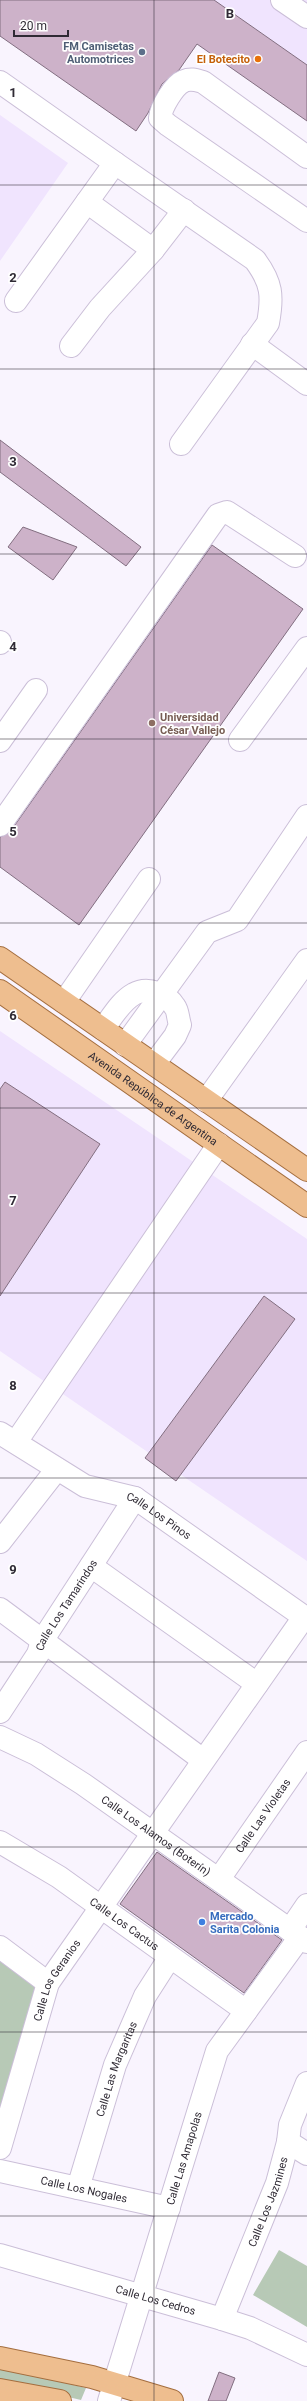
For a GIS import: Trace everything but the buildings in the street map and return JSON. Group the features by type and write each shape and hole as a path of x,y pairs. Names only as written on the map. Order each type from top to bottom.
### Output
{"main road":[{"path":"0,958 307,1170"},
{"name":"Avenida República de Argentina","path":"0,991 307,1206"},
{"path":"0,2358 50,2367 112,2392 172,2401"},
{"path":"0,2390 60,2401"}],"street":[{"path":"282,0 307,17"},
{"path":"307,157 203,82 191,79 182,81 161,110 160,118 168,125 307,221"},
{"path":"0,82 255,260 266,275 272,299 268,323 181,444"},
{"path":"16,301 115,163"},
{"path":"87,202 153,250"},
{"path":"71,346 100,308 153,250 184,210"},
{"path":"252,344 307,384"},
{"path":"0,825 218,515 227,512 295,556"},
{"path":"240,740 307,648"},
{"path":"0,741 36,690"},
{"path":"125,1045 161,993 207,932 237,920 307,816"},
{"path":"64,1002 149,879"},
{"path":"206,1101 307,960"},
{"path":"103,1029 120,1006 135,993 150,991 161,993 175,1007 180,1025 175,1036 154,1064"},
{"path":"8,1438 220,1144"},
{"name":"Calle Los Pinos","path":"8,1438 85,1486 135,1498 305,1618"},
{"path":"0,1542 57,1469"},
{"name":"Calle Los Tamarindos","path":"0,1712 38,1654 42,1641 135,1498"},
{"path":"90,1566 257,1684"},
{"path":"0,1609 203,1760"},
{"name":"Calle Los Geranios","path":"0,2148 48,1983 152,1832 305,1618"},
{"name":"Calle Los Alamos (Boterín)","path":"0,1737 36,1754 152,1832 299,1936"},
{"name":"Calle Las Violetas","path":"219,1879 307,1752"},
{"name":"Calle Los Cactus","path":"0,1842 59,1877 246,2011"},
{"name":"Calle Las Amapolas","path":"112,2392 217,2051 299,1936 307,1905"},
{"path":"0,1947 48,1983"},
{"name":"Calle Las Margaritas","path":"78,2188 115,2065 145,1996 170,1957"},
{"name":"Calle Los Jazmines","path":"222,2319 277,2183 288,2142 290,2125 307,2083"},
{"path":"288,2142 307,2154"},
{"name":"Calle Los Nogales","path":"0,2171 169,2208"},
{"name":"Calle Los Cedros","path":"0,2255 142,2295 250,2328 307,2355"}],"shaded area":[{"path":"214,0 307,0 307,65 236,15"},
{"path":"0,115 68,163 0,261"},
{"path":"0,1031 307,1239 307,1561 0,1351"}],"green space":[{"path":"0,1954 38,1984 0,2115"},
{"path":"279,2250 307,2266 307,2327 253,2295"},
{"path":"0,2368 86,2388 81,2400 47,2392 0,2385"}],"place":[{"name":"FM Camisetas Automotrices","path":"142,52"},
{"name":"El Botecito","path":"258,59"},
{"name":"Universidad César Vallejo","path":"152,723"},
{"name":"Mercado Sarita Colonia","path":"202,1922"}]}
